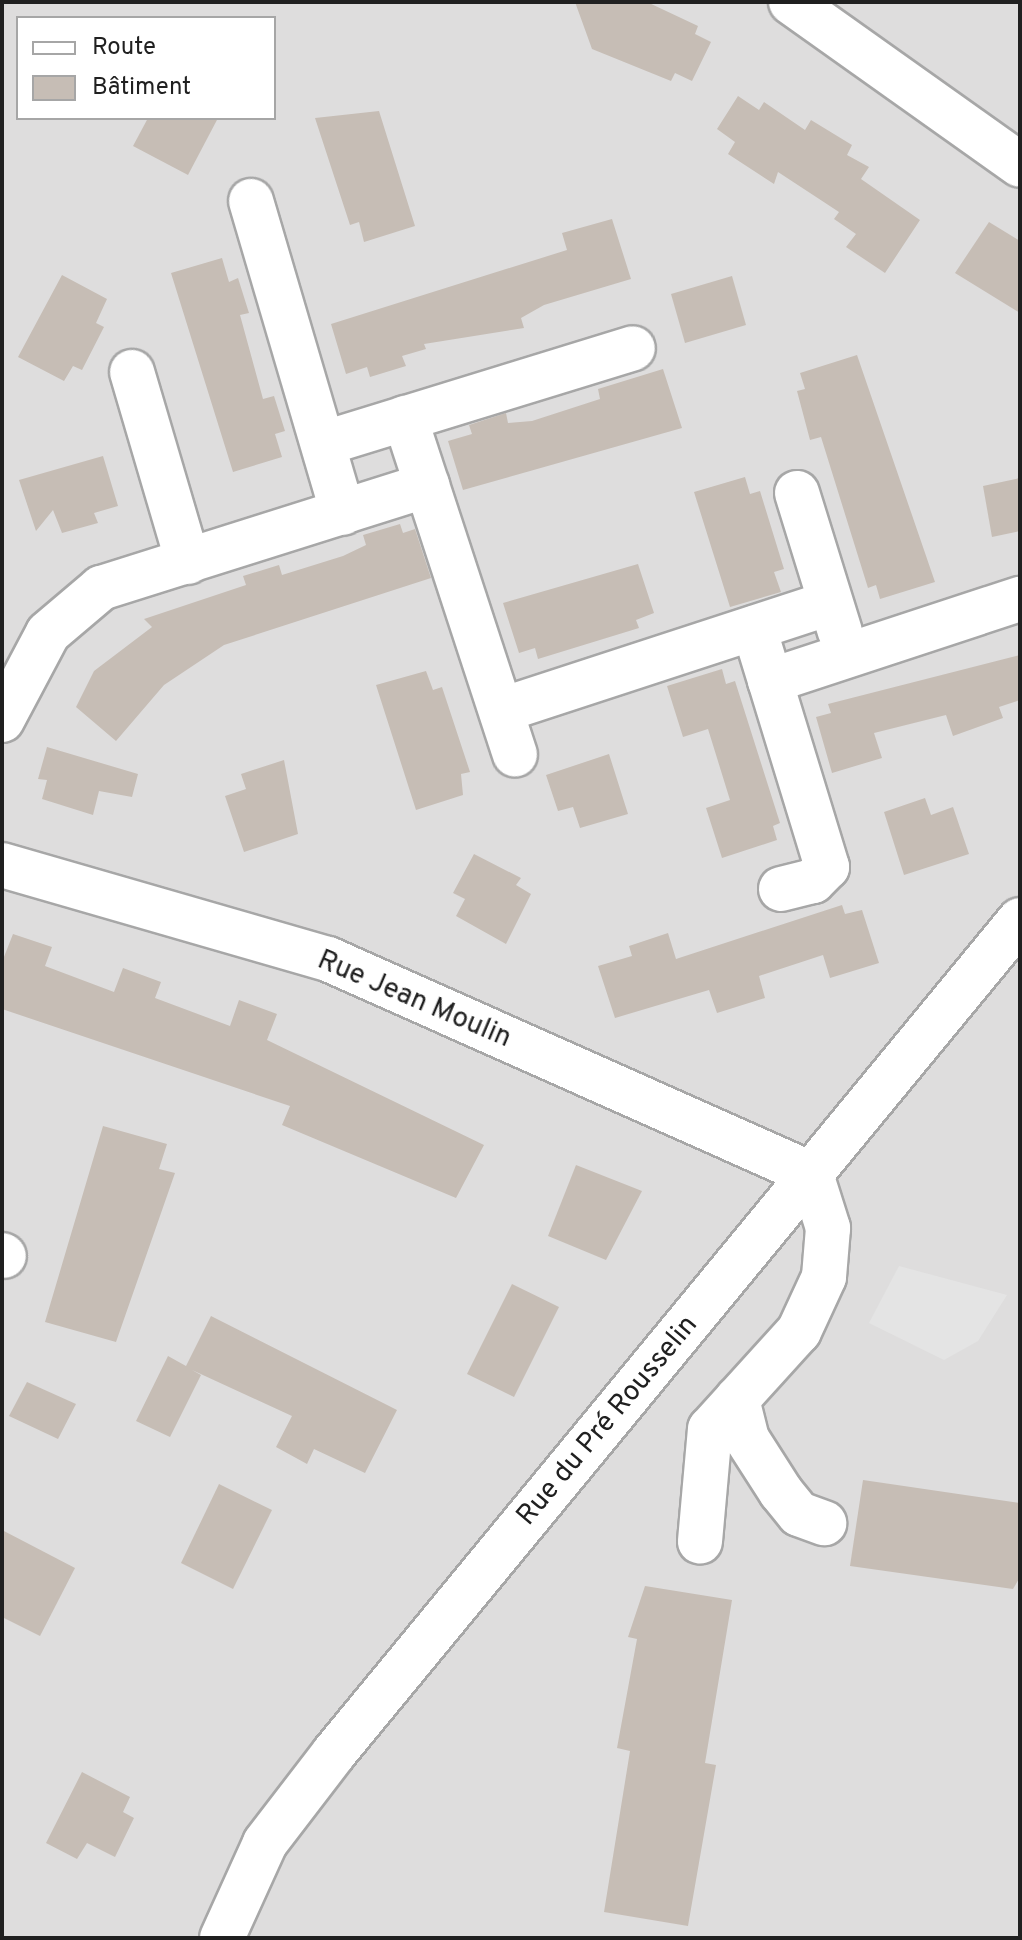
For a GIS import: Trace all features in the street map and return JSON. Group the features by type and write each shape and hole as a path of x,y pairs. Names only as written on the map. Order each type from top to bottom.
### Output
{"street":[{"path":"794,3 1020,165"},
{"path":"251,201 325,443 343,513"},
{"path":"325,443 633,348"},
{"path":"132,372 188,562"},
{"path":"405,418 515,754"},
{"path":"2,720 48,633 101,588 427,485"},
{"path":"797,493 847,654"},
{"path":"770,681 1020,599"},
{"path":"502,710 830,603"},
{"path":"754,628 827,867 813,881 781,889"},
{"name":"Rue Jean Moulin","path":"2,865 328,959 811,1174"},
{"name":"Rue du Pré Rousselin","path":"222,1938 265,1843 334,1753 1020,920"},
{"path":"700,1542 710,1429 799,1331 824,1277 828,1228 811,1174"},
{"path":"737,1399 747,1439 781,1492 799,1514 824,1523"}],"shaded area":[{"path":"2,2 1020,2 1020,1938 2,1938"},
{"path":"899,1266 1007,1295 978,1341 944,1360 869,1323"}],"building":[{"path":"575,2 647,2 698,26 695,34 711,42 692,81 675,73 671,81 592,49"},
{"path":"738,96 759,110 764,102 805,130 811,120 852,145 847,155 869,167 861,179 920,220 885,273 846,247 856,234 834,219 839,212 778,172 774,184 728,154 735,142 717,129"},
{"path":"379,111 415,226 364,242 359,222 350,225 315,118"},
{"path":"147,120 217,120 188,175 133,146"},
{"path":"612,219 631,279 544,305 521,318 524,328 424,344 426,349 402,356 406,366 370,377 367,367 346,374 331,324 567,250 562,233"},
{"path":"989,222 1020,241 1020,313 955,273"},
{"path":"222,258 229,282 238,278 249,313 240,315 263,399 274,396 285,431 275,434 282,457 233,472 171,273"},
{"path":"62,275 107,299 96,323 104,327 82,370 73,366 64,381 18,357"},
{"path":"732,276 746,325 685,343 671,294"},
{"path":"857,355 935,582 880,599 876,585 868,588 821,437 810,440 797,391 805,389 800,373"},
{"path":"663,369 682,428 463,490 448,441 472,434 469,425 506,413 508,423 532,421 600,399 598,389"},
{"path":"103,456 118,506 94,513 98,523 62,533 53,510 36,531 19,480"},
{"path":"745,477 750,494 760,491 784,569 774,572 781,592 730,607 694,492"},
{"path":"1020,478 1020,531 992,537 983,486"},
{"path":"400,524 403,533 415,529 431,578 224,645 164,685 116,741 76,707 94,671 152,627 144,619 246,585 243,576 279,565 282,575 343,556 366,545 363,535"},
{"path":"638,564 654,613 636,620 639,628 538,659 535,648 519,653 503,603"},
{"path":"1020,655 1020,700 999,707 1003,718 953,736 946,715 874,733 882,758 832,773 816,717 831,713 828,704"},
{"path":"722,669 726,684 735,681 780,823 773,826 777,840 722,858 706,808 730,800 708,729 683,737 667,686"},
{"path":"426,671 433,690 442,687 470,772 461,774 463,795 416,810 376,685"},
{"path":"47,747 138,774 132,797 99,791 93,815 42,799 47,780 38,779"},
{"path":"609,754 628,814 580,828 573,807 558,811 546,775"},
{"path":"284,760 298,834 244,852 225,796 246,789 241,774"},
{"path":"925,798 931,815 953,807 969,854 904,875 884,812"},
{"path":"474,854 521,878 516,885 531,894 506,944 456,916 465,899 453,893"},
{"path":"842,905 845,914 862,910 879,963 830,978 823,955 759,976 765,998 717,1013 709,990 615,1018 598,966 632,956 629,946 668,933 676,959"},
{"path":"13,934 52,947 45,966 114,992 123,968 161,982 155,998 230,1026 239,1000 277,1014 267,1040 484,1145 456,1198 282,1125 290,1106 2,1009 2,962"},
{"path":"103,1126 167,1144 159,1169 175,1173 116,1342 45,1322"},
{"path":"576,1165 642,1191 606,1260 548,1236"},
{"path":"512,1284 559,1307 514,1397 467,1374"},
{"path":"211,1316 397,1410 365,1473 314,1449 307,1464 276,1447 292,1416 192,1370 201,1375 170,1437 136,1421 168,1356 186,1366"},
{"path":"27,1382 76,1404 58,1439 9,1416"},
{"path":"863,1480 1020,1503 1020,1577 1013,1589 850,1566"},
{"path":"219,1484 272,1510 233,1589 181,1563"},
{"path":"2,1530 75,1568 40,1636 2,1617"},
{"path":"645,1586 732,1600 705,1763 716,1765 688,1926 604,1912 630,1751 617,1748 637,1639 628,1637"},
{"path":"82,1772 130,1797 123,1812 134,1818 115,1857 87,1843 77,1859 46,1843"}]}
